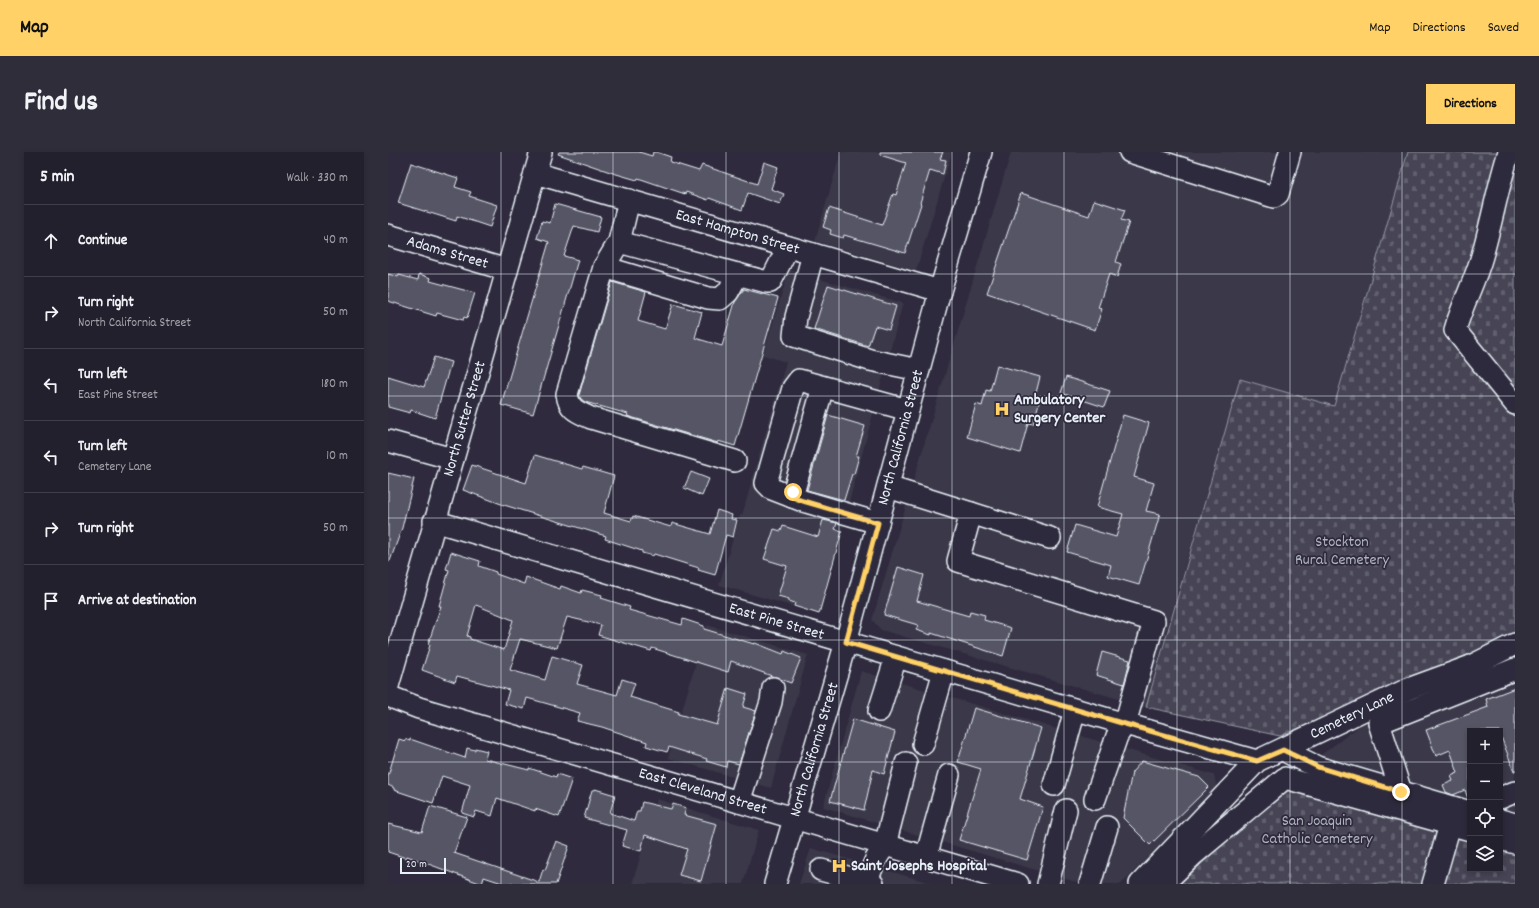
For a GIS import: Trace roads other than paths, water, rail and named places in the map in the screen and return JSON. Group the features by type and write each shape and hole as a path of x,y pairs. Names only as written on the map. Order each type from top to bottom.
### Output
{"street":[{"name":"North Sutter Street","path":"388,686 392,654 453,459 541,152"},
{"name":"North California Street","path":"775,884 846,642 940,291 981,152"},
{"path":"1130,152 1161,156 1274,197 1278,194 1290,152"},
{"path":"1508,152 1500,179 1482,257 1459,315 1455,330 1515,404"},
{"name":"East Hampton Street","path":"535,173 940,291"},
{"path":"629,200 619,242 604,267 567,394 568,403 575,410 591,418 735,461"},
{"name":"Adams Street","path":"388,235 507,270"},
{"path":"619,242 770,282 788,247"},
{"path":"813,254 796,317 794,336 870,360 919,370"},
{"path":"604,267 708,298 720,299 728,292 738,274"},
{"path":"878,523 792,497 772,489 766,483 793,388 799,380 908,410"},
{"path":"792,497 823,387"},
{"path":"388,441 453,459"},
{"path":"888,487 1050,538"},
{"path":"971,513 958,561 1154,621 1125,724 1117,736 1096,799"},
{"name":"East Pine Street","path":"434,521 1075,710 1257,761"},
{"name":"Cemetery Lane","path":"1140,884 1257,761 1283,750 1408,689 1471,666 1515,644"},
{"path":"879,711 896,657"},
{"path":"1401,792 1379,723 1515,669"},
{"path":"923,744 944,671"},
{"path":"739,802 771,702 773,688"},
{"name":"East Cleveland Street","path":"388,696 427,710 1018,884"},
{"path":"1054,785 1075,710"},
{"path":"1283,750 1318,767 1401,792 1467,815"},
{"path":"821,870 870,883 876,859 885,845 906,763"},
{"path":"926,857 949,775"},
{"path":"1163,884 1193,855 1285,778 1450,824 1467,817"},
{"path":"1503,797 1515,792"},
{"path":"1048,884 1066,810"},
{"path":"1503,821 1515,824"},
{"path":"1433,884 1450,824"},
{"path":"1090,884 1107,827"},
{"path":"1503,840 1515,843"}],"place":[{"name":"Ambulatory Surgery Center","path":"1002,409"},
{"name":"Saint Josephs Hospital","path":"839,866"}],"park label":[{"name":"Stockton Rural Cemetery","path":"1342,551"},
{"name":"San Joaquin Catholic Cemetery","path":"1317,830"}]}
